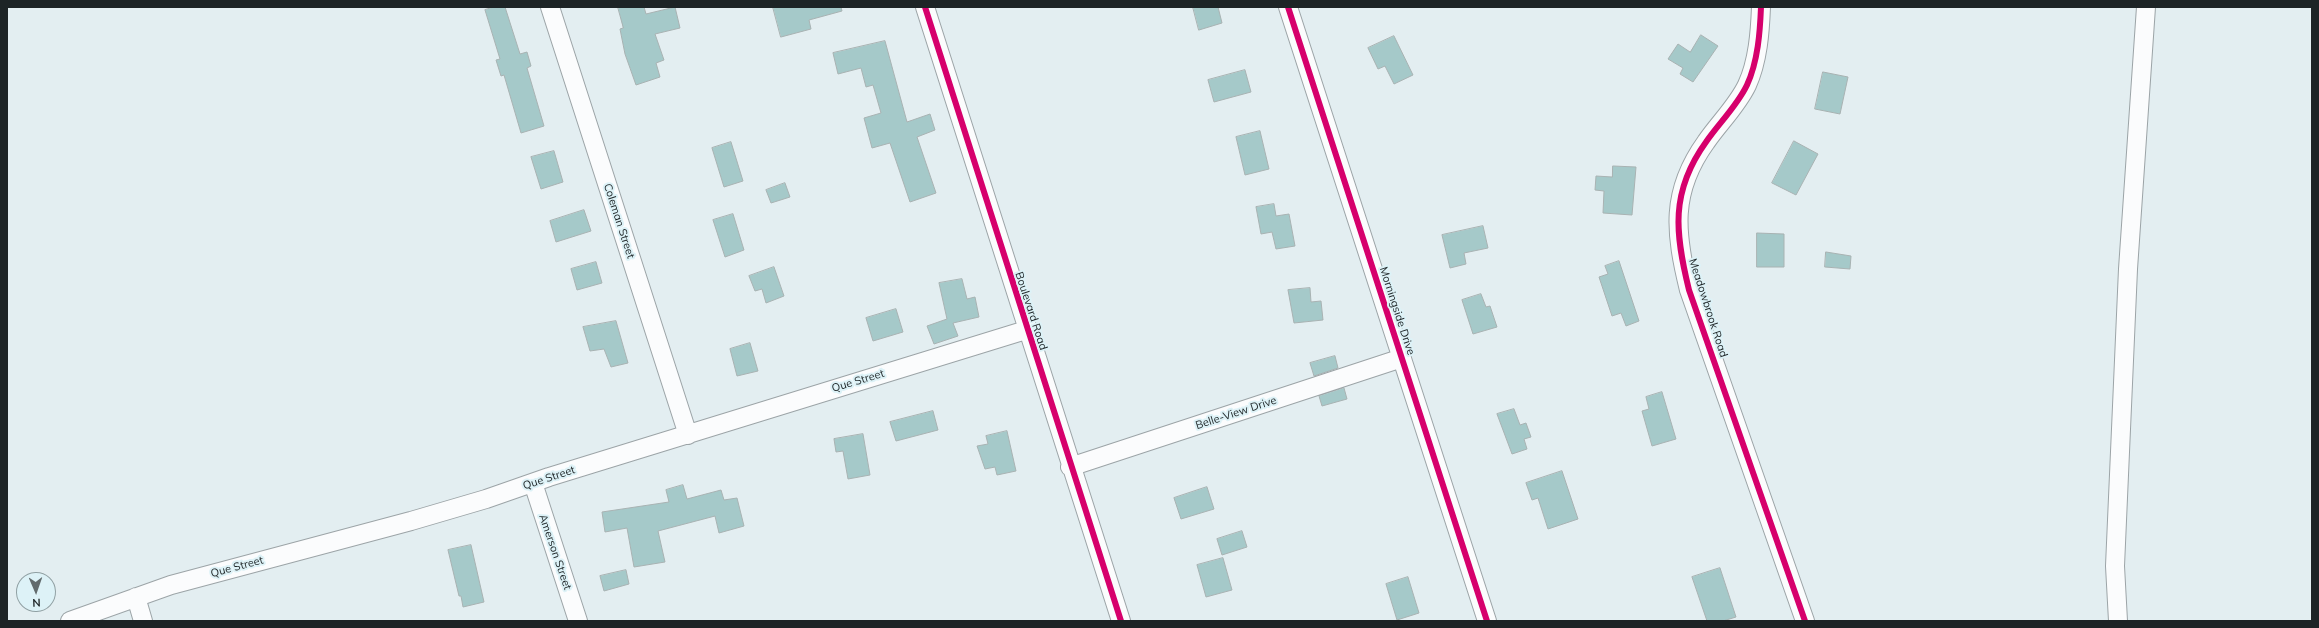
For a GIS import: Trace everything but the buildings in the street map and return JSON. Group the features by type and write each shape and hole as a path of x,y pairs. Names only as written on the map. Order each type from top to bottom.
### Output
{"street":[{"name":"Coleman Street","path":"550,7 688,435"},
{"name":"Boulevard Road","path":"925,7 1026,330 1121,621"},
{"name":"Morningside Drive","path":"1288,7 1487,621"},
{"name":"Meadowbrook Road","path":"1761,7 1756,54 1747,85 1695,159 1682,191 1678,224 1679,250 1689,290 1757,479 1805,621"},
{"path":"2118,621 2115,566 2127,277 2146,7"},
{"name":"Que Street","path":"70,621 171,585 410,521 1026,330"},
{"name":"Belle-View Drive","path":"1070,467 1402,358"},
{"name":"Amerson Street","path":"533,483 578,621"},
{"path":"136,597 143,621"}],"cycle path":[{"path":"925,7 1121,621"},
{"path":"1288,7 1487,621"},
{"path":"1761,7 1758,46 1751,76 1743,93 1694,160 1686,178 1681,196 1679,231 1684,269 1689,290 1805,621"}]}
